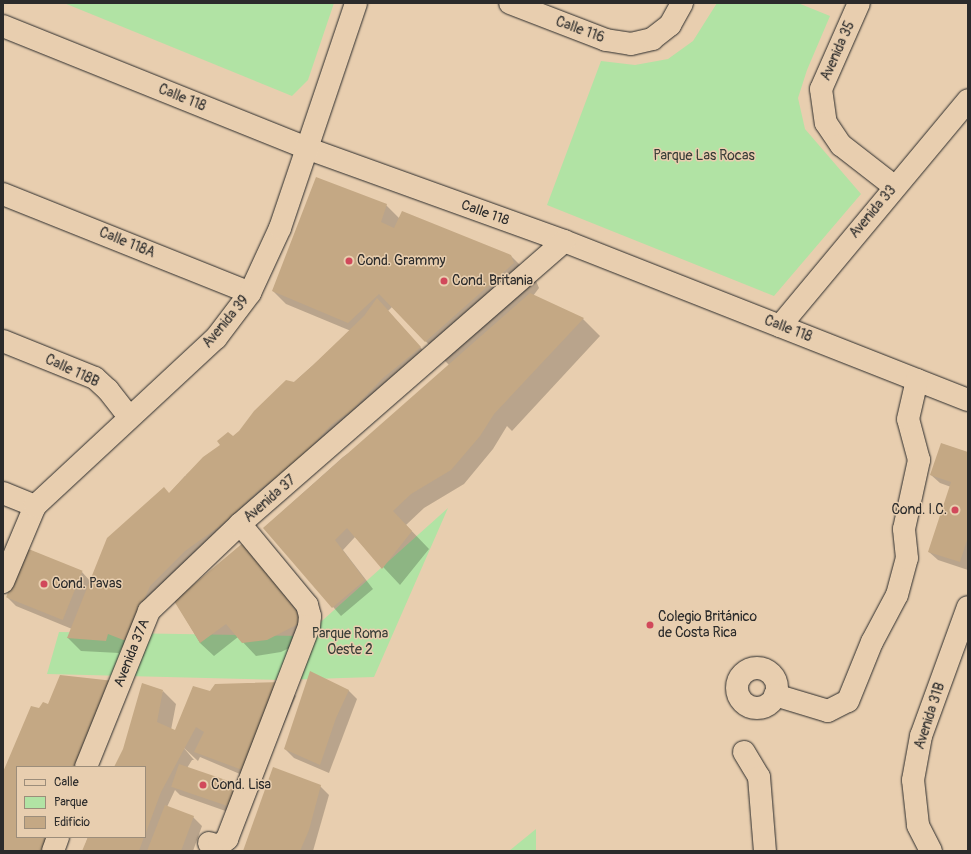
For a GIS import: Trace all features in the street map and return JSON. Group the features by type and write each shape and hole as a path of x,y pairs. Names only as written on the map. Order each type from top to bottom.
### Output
{"street":[{"name":"Avenida 39","path":"3,582 35,506 129,417 216,338 250,293 280,228 356,3"},
{"name":"Calle 116","path":"514,4 606,40 631,44 652,39 670,25 682,3"},
{"name":"Avenida 35","path":"859,3 821,89 826,123 841,145 895,187"},
{"name":"Calle 118","path":"3,26 306,148 564,242 916,380 965,393"},
{"name":"Avenida 33","path":"780,326 968,100"},
{"name":"Calle 118A","path":"3,194 250,293"},
{"name":"Avenida 37","path":"209,843 219,846 227,839 309,627 310,616 307,605 240,524 564,242"},
{"name":"Calle 118B","path":"3,341 94,378 108,390 129,417"},
{"path":"776,695 828,711 848,701 872,642 897,595 907,558 904,529 919,460 915,438 908,418 916,380"},
{"path":"3,493 35,506"},
{"name":"Avenida 37A","path":"86,766 149,611 240,524"},
{"name":"Avenida 31B","path":"931,851 918,825 913,780 921,736 968,607"},
{"path":"744,752 759,777 765,851"},
{"path":"53,851 58,838"}],"green space":[{"path":"64,3 334,3 308,80 292,96"},
{"name":"Parque Las Rocas","path":"717,3 798,3 830,16 807,70 798,98 805,129 861,194 774,296 547,205 601,61 635,65 668,59 693,41"},
{"name":"Parque Roma Oeste 2","path":"448,508 374,677 282,680 47,674 59,632 301,636 314,628"},
{"path":"536,829 536,851 509,851"}],"building":[{"name":"Cond. Grammy","path":"316,177 387,204 381,222 394,228 402,211 511,255 514,263 425,342 379,294 348,323 272,291"},
{"path":"530,293 584,318 494,414 480,436 451,470 411,494 393,511 412,531 382,569 347,528 335,540 365,580 332,608 263,528"},
{"path":"377,298 421,347 383,378 351,411 332,424 299,460 258,491 224,523 185,551 150,586 126,641 108,634 106,641 67,638 107,538 164,487 169,493 203,457 220,445 217,441 228,432 233,436 239,431 254,411 286,380 294,382 312,366 364,316"},
{"name":"Cond. I.C.","path":"941,443 968,452 968,537 960,562 928,552 951,482 930,475"},
{"path":"244,542 304,621 267,640 242,643 226,624 200,643 174,601"},
{"name":"Cond. Pavas","path":"26,548 83,571 63,620 6,597"},
{"path":"310,671 349,690 336,718 320,765 284,749"},
{"path":"60,675 114,681 80,766 16,766 16,838 48,838 43,851 3,851 3,772 31,706 39,708 43,702 48,704"},
{"path":"283,682 245,771 194,752 204,732 196,727 161,792 146,832 146,766 114,766 123,749 142,683 163,690 157,722 175,730 193,686 210,691 215,684"},
{"name":"Cond. Lisa","path":"179,764 237,784 229,807 171,787"},
{"path":"273,767 321,785 309,830 300,851 243,851"},
{"path":"165,805 194,816 181,851 147,851"},
{"path":"88,838 144,838 139,851 82,851"}],"place":[{"name":"Cond. Grammy","path":"349,261"},
{"name":"Cond. Britania","path":"444,281"},
{"name":"Cond. I.C.","path":"955,510"},
{"name":"Cond. Pavas","path":"44,584"},
{"name":"Colegio Británico de Costa Rica","path":"650,625"},
{"name":"Cond. Lisa","path":"203,785"}]}
